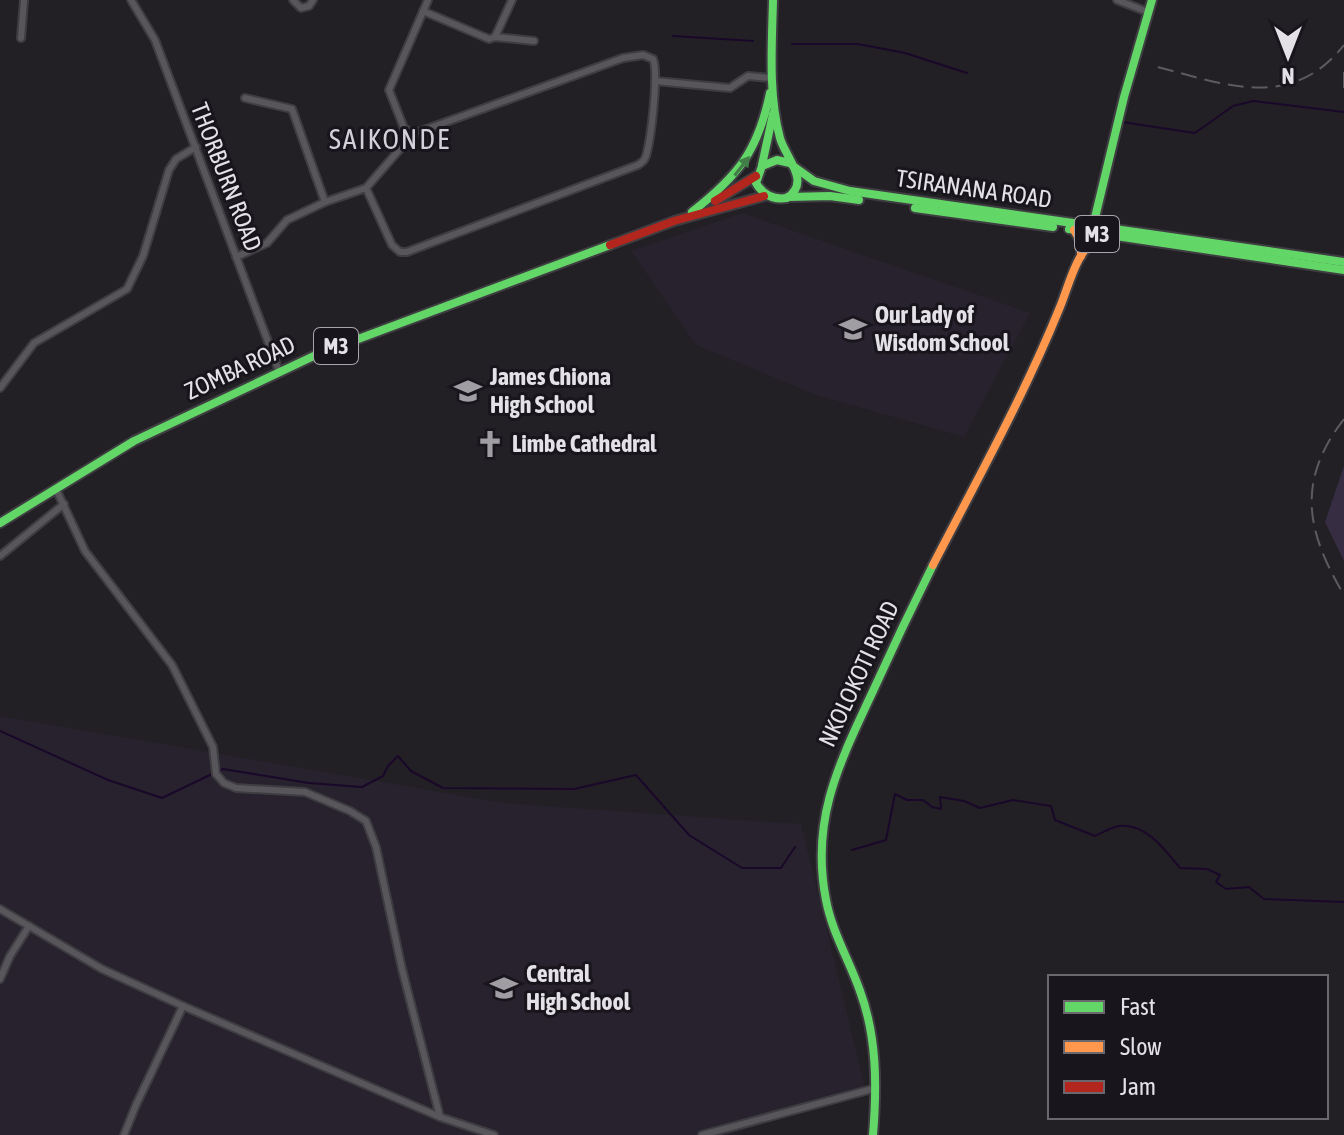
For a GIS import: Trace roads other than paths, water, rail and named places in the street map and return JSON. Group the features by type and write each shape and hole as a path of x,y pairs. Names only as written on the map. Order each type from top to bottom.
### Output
{"main road":[{"name":"M3","path":"764,196 773,200 788,197 795,190 798,180 779,137 771,81 773,0"},
{"path":"1093,226 1152,0"},
{"path":"689,216 741,169 755,148 765,119 771,81"},
{"name":"M3","path":"756,176 770,134 774,100"},
{"path":"762,165 775,158 791,165"},
{"name":"TSIRANANA ROAD","path":"791,165 814,181 850,191 1344,262"},
{"path":"756,176 758,188 764,196"},
{"name":"ZOMBA ROAD","path":"689,216 756,176"},
{"name":"ZOMBA ROAD","path":"0,523 134,441 279,371 354,340 689,216 764,196"},
{"name":"TSIRANANA ROAD","path":"788,197 830,196 1344,270"},
{"path":"1074,230 1081,242 1081,256"},
{"name":"NKOLOKOTI ROAD","path":"873,1135 876,1088 865,1006 832,925 824,890 821,831 827,795 840,759 898,636 1027,380 1081,256 1102,235"}],"street":[{"path":"21,38 24,0"},
{"name":"THORBURN ROAD","path":"131,0 155,40 279,371"},
{"path":"293,0 297,6 306,8 313,0"},
{"path":"413,134 404,128 389,90 428,0"},
{"path":"495,37 512,0"},
{"path":"1117,0 1148,12"},
{"path":"423,11 489,39 534,41"},
{"path":"236,257 267,243 287,220 325,202 366,188 413,134 623,58 643,55 653,59 655,81 646,155 641,164 407,252 395,249 366,188"},
{"path":"655,81 730,88 748,76 771,81"},
{"path":"245,98 292,109 325,202"},
{"path":"0,388 34,343 127,289 143,256 169,170 176,159 196,147"},
{"path":"56,489 85,551 172,665 213,747 216,770 224,783 236,788 305,792 366,821 376,847 402,969 440,1117"},
{"path":"0,556 64,504"},
{"path":"0,909 102,969 440,1117 494,1135"},
{"path":"0,979 29,926"},
{"path":"124,1135 183,1006"},
{"path":"702,1135 876,1088"}],"waterway":[{"path":"673,36 753,41"},
{"path":"792,44 858,44 905,53 967,73"},
{"path":"1122,122 1195,133 1233,106 1253,101 1344,112"},
{"path":"0,731 108,780 162,798 212,774"},
{"path":"218,771 223,769 309,783 362,787 383,776 398,756 411,771 443,788 574,789 636,775 689,835 742,868 781,868 795,847"},
{"path":"852,850 886,840 895,794 907,800 923,800 941,809 940,797 964,801 980,808 1013,800 1051,806 1055,820 1095,836 1119,826 1138,828 1154,839 1180,868 1207,869 1220,875 1216,882 1226,889 1249,887 1264,899 1344,902"}],"railway":[{"path":"1158,67 1233,85 1257,88 1280,86 1303,79 1324,66 1344,45"},
{"path":"1344,72 1344,93"},
{"path":"1344,419 1318,464 1312,506 1321,549 1344,595"}],"place":[{"name":"Our Lady of Wisdom School","path":"853,329"},
{"name":"James Chiona High School","path":"468,391"},
{"name":"Limbe Cathedral","path":"490,444"},
{"name":"Central High School","path":"504,988"}],"district":[{"name":"SAIKONDE","path":"390,139"}]}
